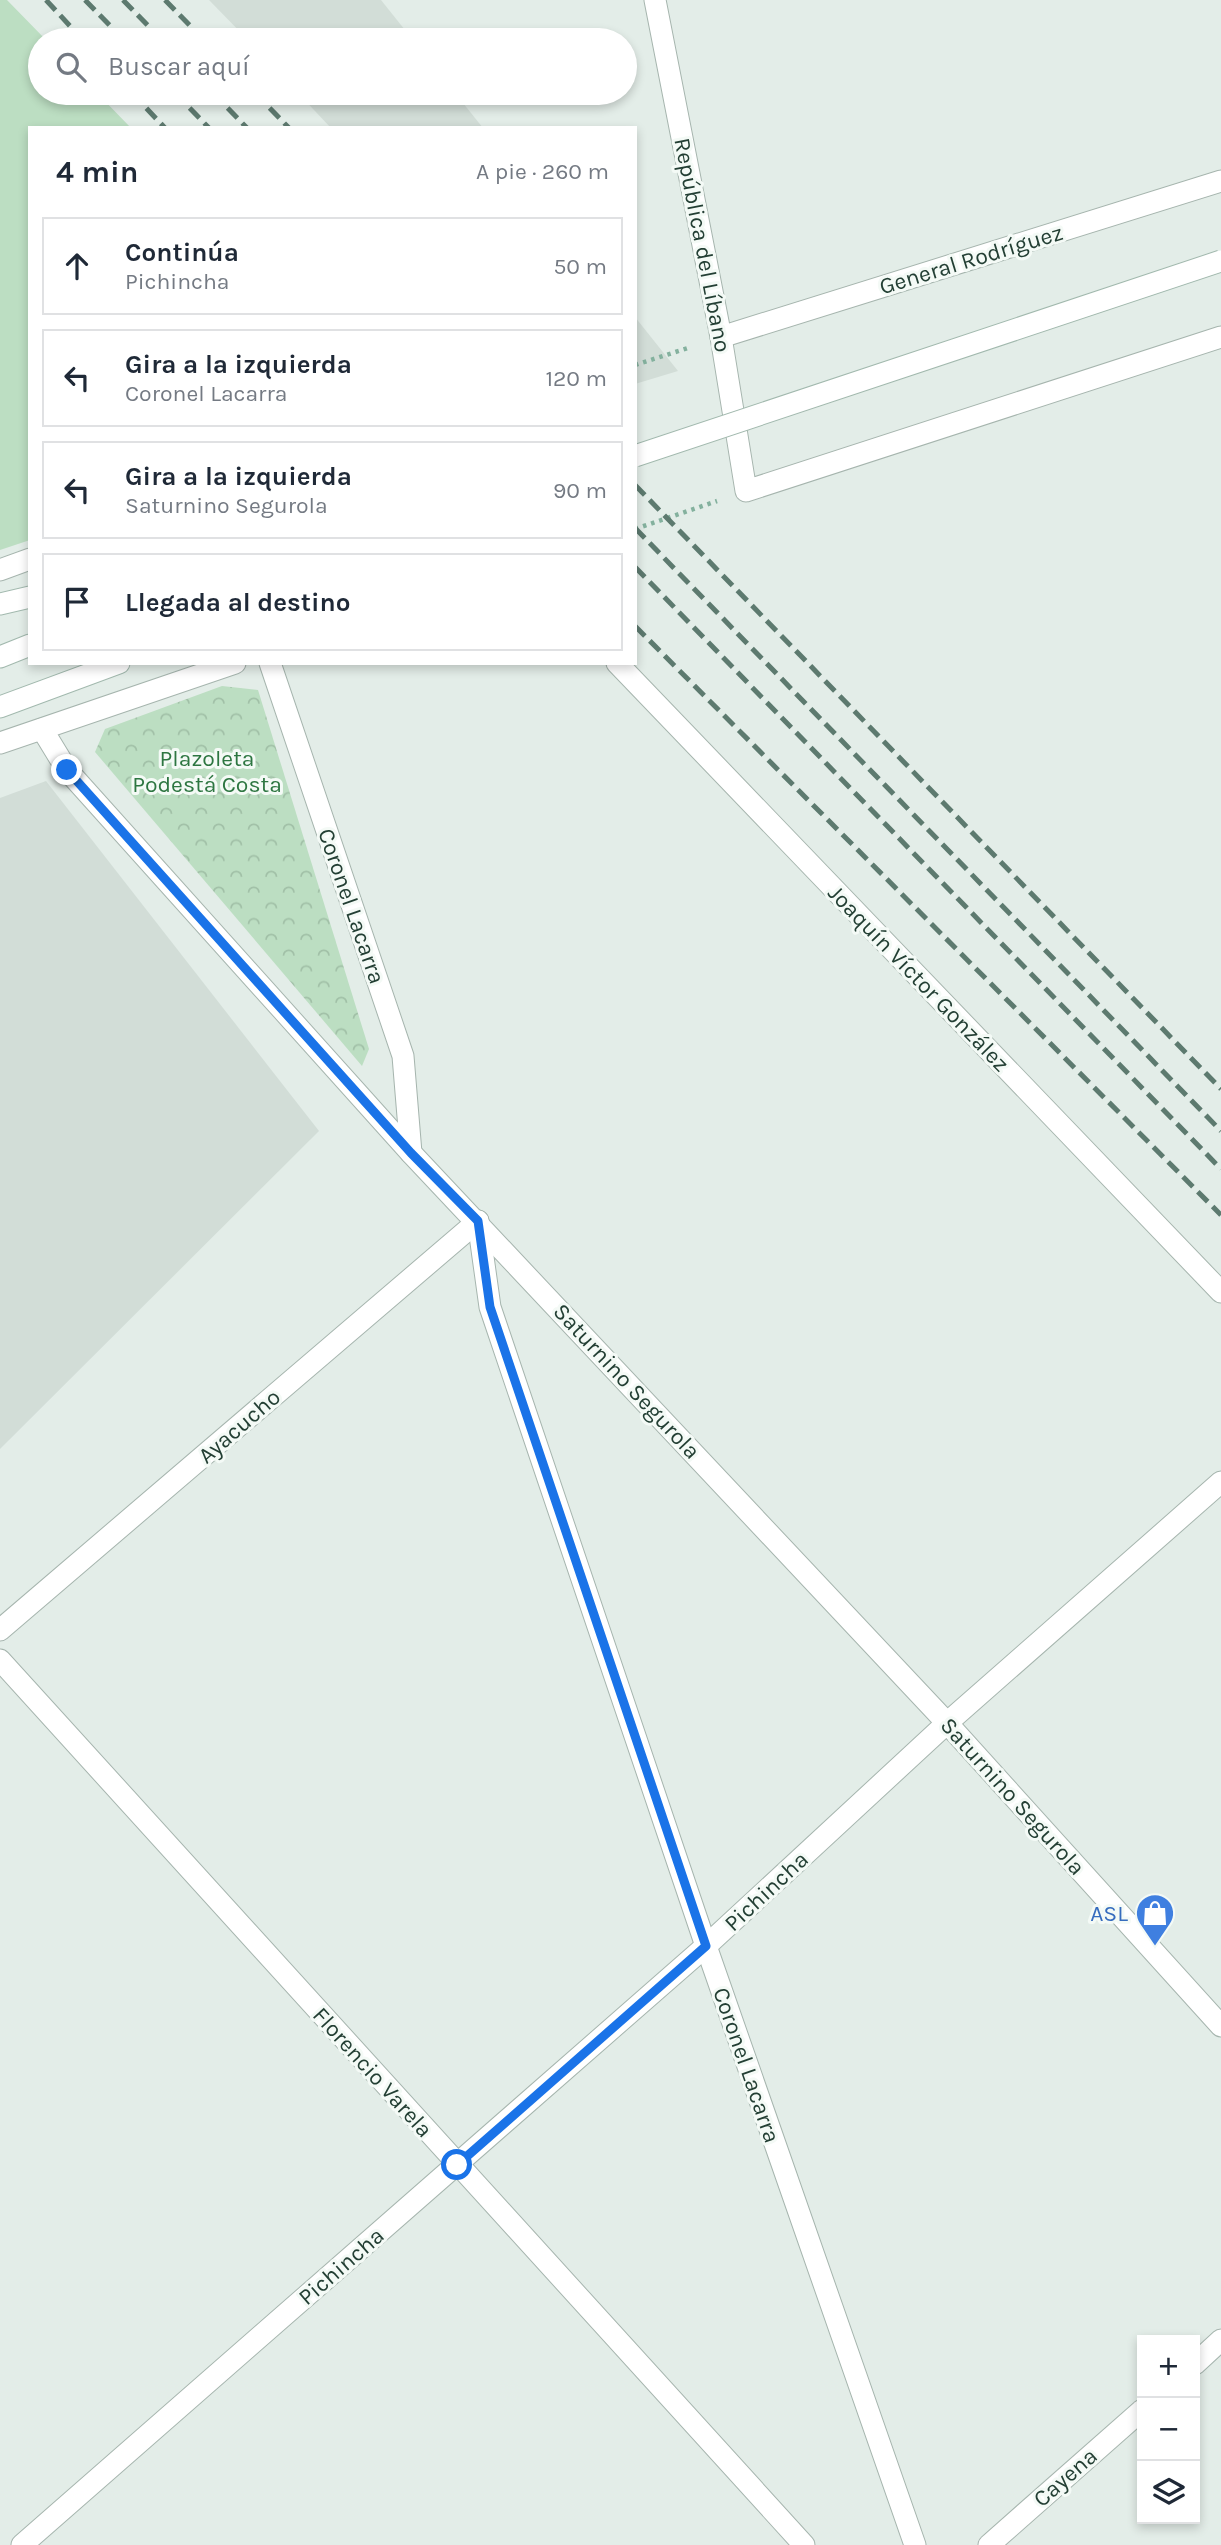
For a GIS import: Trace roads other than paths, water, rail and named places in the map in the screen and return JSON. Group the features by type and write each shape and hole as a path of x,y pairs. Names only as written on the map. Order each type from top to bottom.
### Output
{"street":[{"name":"República del Líbano","path":"654,0 721,337 746,491 1221,337"},
{"name":"General Rodríguez","path":"721,337 1221,181"},
{"path":"637,455 1221,261"},
{"path":"0,570 28,560"},
{"path":"0,604 28,597"},
{"path":"0,657 28,646"},
{"path":"0,707 114,665"},
{"path":"0,743 229,665"},
{"name":"Coronel Lacarra","path":"271,665 403,1056 411,1153"},
{"name":"Joaquín Víctor González","path":"619,665 1221,1292"},
{"name":"Saturnino Segurola","path":"42,729 67,770 411,1153 478,1221 947,1723 1221,2026"},
{"name":"Coronel Lacarra","path":"478,1221 490,1307 706,1946 915,2545"},
{"name":"Ayacucho","path":"0,1630 478,1221"},
{"name":"Pichincha","path":"22,2545 706,1946 947,1723 1221,1482"},
{"name":"Florencio Varela","path":"0,1660 804,2545"},
{"path":"1200,2359 1221,2340"},
{"name":"Cayena","path":"989,2545 1137,2414"}],"railway":[{"path":"46,0 72,28"},
{"path":"85,0 112,28"},
{"path":"123,0 150,28"},
{"path":"165,0 192,28"},
{"path":"143,105 163,126"},
{"path":"187,105 207,126"},
{"path":"225,105 245,126"},
{"path":"267,105 287,126"},
{"path":"637,487 1221,1089"},
{"path":"637,530 1221,1131"},
{"path":"637,569 1221,1169"},
{"path":"637,628 1221,1215"}],"place":[{"name":"ASL","path":"1155,1947"}],"park label":[{"name":"Plazoleta Podestá Costa","path":"207,771"}]}
